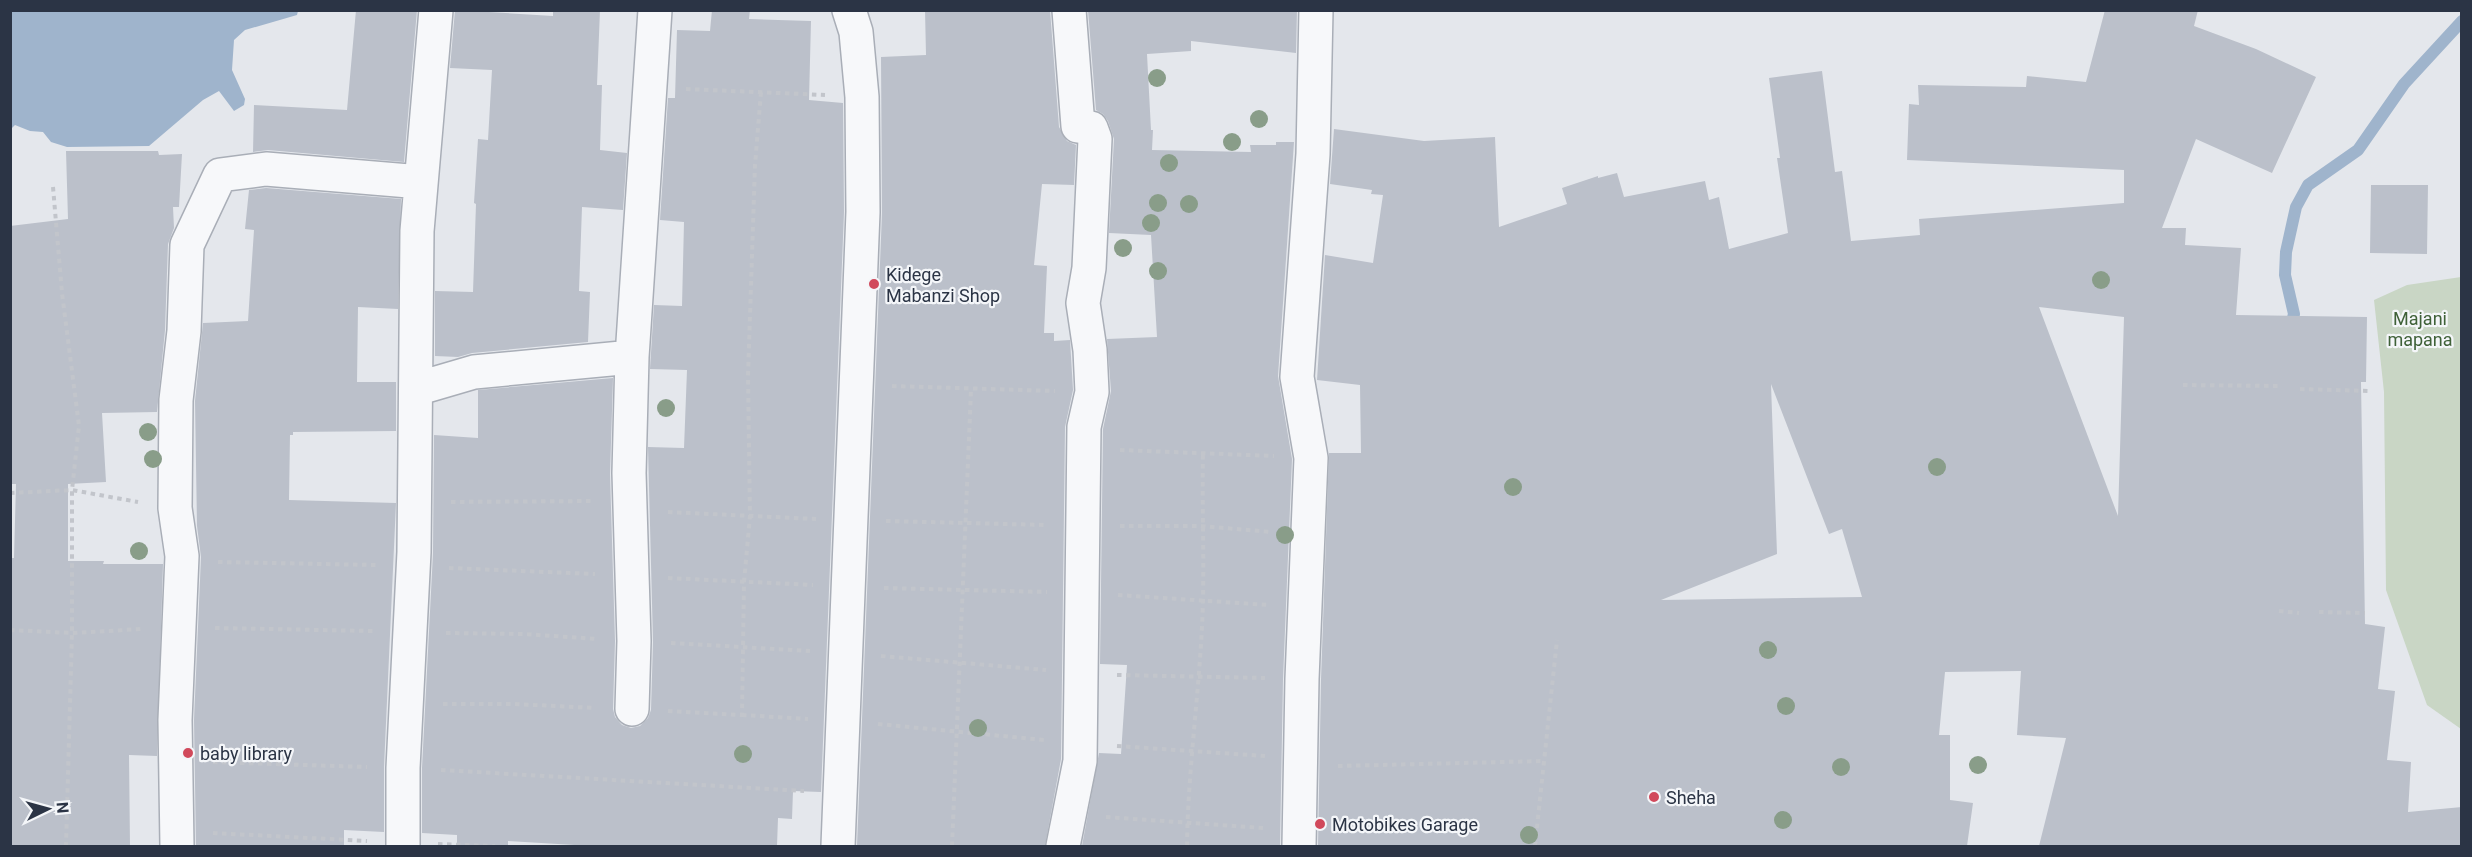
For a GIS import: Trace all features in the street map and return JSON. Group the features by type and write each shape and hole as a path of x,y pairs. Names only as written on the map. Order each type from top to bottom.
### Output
{"street":[{"path":"403,845 403,768 415,502 417,231 436,10"},
{"path":"632,710 634,641 631,505 632,357 655,10"},
{"path":"838,846 863,212 862,97 856,32 849,10"},
{"path":"1063,846 1080,761 1081,743 1080,593 1084,427 1092,392 1090,350 1083,303 1089,267 1095,139 1091,128 1078,126 1069,10"},
{"path":"1299,838 1311,458 1297,377 1313,154 1316,10"},
{"path":"176,839 176,688 182,561 175,508 176,400 184,331 187,245 220,175 267,169 421,182"},
{"path":"416,388 474,372 632,357"}],"path":[{"path":"650,87 862,97"},
{"path":"406,705 515,704 742,715 744,582 750,516 748,376 755,165 761,92"},
{"path":"53,187 62,293 79,426 72,490 72,633 66,846"},
{"path":"856,384 971,390 1092,392"},
{"path":"2183,385 2279,386"},
{"path":"2300,389 2368,391"},
{"path":"952,846 971,390"},
{"path":"1085,448 1311,458"},
{"path":"1187,846 1191,751 1203,601 1201,526 1203,454"},
{"path":"10,493 72,490 175,508"},
{"path":"415,502 631,505 750,516 851,521 1201,526 1308,535"},
{"path":"182,561 413,566 848,587 1080,593 1305,607"},
{"path":"2279,611 2299,613"},
{"path":"2319,612 2365,614"},
{"path":"1535,846 1557,639"},
{"path":"957,731 1300,762 1544,761"},
{"path":"176,761 403,768 840,794"},
{"path":"1069,815 1187,823 1299,838"},
{"path":"176,839 495,846"}],"green space":[{"name":"Majani mapana","path":"2462,277 2461,729 2427,705 2386,590 2384,392 2374,300 2407,285"}],"water":[{"path":"11,10 298,11 297,15 245,30 234,40 232,70 245,99 244,105 234,111 219,91 203,100 149,146 67,147 51,142 43,132 30,131 15,125 11,129"}],"building":[{"path":"356,10 417,10 404,162 268,150 253,152 254,105 347,110"},
{"path":"455,10 553,16 553,10 600,10 597,85 602,85 600,150 627,153 623,210 582,207 579,291 590,292 588,342 472,353 458,357 435,356 435,291 473,292 476,204 474,203 478,139 488,140 492,70 450,68"},
{"path":"712,10 750,10 749,19 811,21 809,100 843,103 844,212 821,792 793,791 792,819 778,818 777,846 591,846 508,841 508,846 457,846 457,835 422,833 422,768 433,553 434,435 478,438 478,390 613,378 610,474 615,641 613,709 615,717 622,725 631,728 640,726 648,718 651,710 653,642 648,447 684,448 687,370 650,369 654,305 682,306 684,222 660,220 668,98 675,98 677,30 710,31"},
{"path":"925,10 1050,10 1059,127 1067,141 1076,145 1074,185 1042,184 1034,265 1047,266 1044,333 1054,333 1054,341 1070,340 1073,390 1065,427 1061,759 1045,846 857,846 882,213 881,57 926,55"},
{"path":"1088,10 1297,10 1296,53 1191,41 1191,51 1147,54 1151,130 1153,130 1152,150 1251,152 1250,145 1294,142 1278,376 1292,459 1283,679 1280,846 1082,846 1099,753 1121,754 1127,665 1100,664 1103,429 1111,391 1107,339 1157,337 1151,235 1109,233 1114,139 1108,121 1096,110"},
{"path":"2105,10 2198,10 2194,26 2256,49 2316,77 2272,173 2196,139 2162,228 2186,228 2185,245 2241,248 2236,315 2367,317 2366,382 2361,382 2365,624 2385,627 2378,689 2395,691 2387,760 2411,762 2408,812 2462,807 2462,846 2039,846 2066,738 2017,735 2021,671 1945,672 1939,735 1950,735 1950,800 1973,803 1967,846 1318,846 1329,453 1361,453 1360,385 1317,380 1325,255 1373,263 1383,195 1371,194 1372,190 1330,184 1334,129 1424,141 1495,137 1499,227 1567,204 1562,188 1598,176 1598,178 1617,173 1624,197 1705,181 1709,200 1719,197 1729,249 1788,233 1769,78 1822,71 1835,172 1842,171 1851,241 1920,235 1919,219 2124,203 2124,170 1907,160 1909,104 1919,105 1918,85 2026,87 2027,76 2086,82","holes":["2039,307 2124,317 2118,516","1771,384 1829,534 1842,529 1862,597 1661,600 1777,554"]},
{"path":"66,151 158,151 159,155 182,154 179,207 173,207 174,228 168,244 165,330 157,412 102,413 106,482 68,484 68,561 104,561 103,564 163,564 157,756 129,755 130,846 10,846 10,558 14,558 16,484 10,484 10,226 68,219"},
{"path":"2371,185 2428,185 2427,254 2370,253"},
{"path":"266,188 401,199 398,309 358,307 357,382 396,382 396,431 293,432 293,435 290,435 289,500 396,503 384,767 384,832 344,830 344,846 196,846 194,720 201,557 197,526 195,401 203,323 248,321 254,230 245,229 249,190"}],"waterway":[{"path":"2290,329 2294,314 2285,275 2286,252 2296,207 2308,185 2358,150 2404,84 2462,21"}],"place":[{"name":"Kidege Mabanzi Shop","path":"874,284"},
{"name":"baby library","path":"188,753"},
{"name":"Sheha","path":"1654,797"},
{"name":"Motobikes Garage","path":"1320,824"}]}
